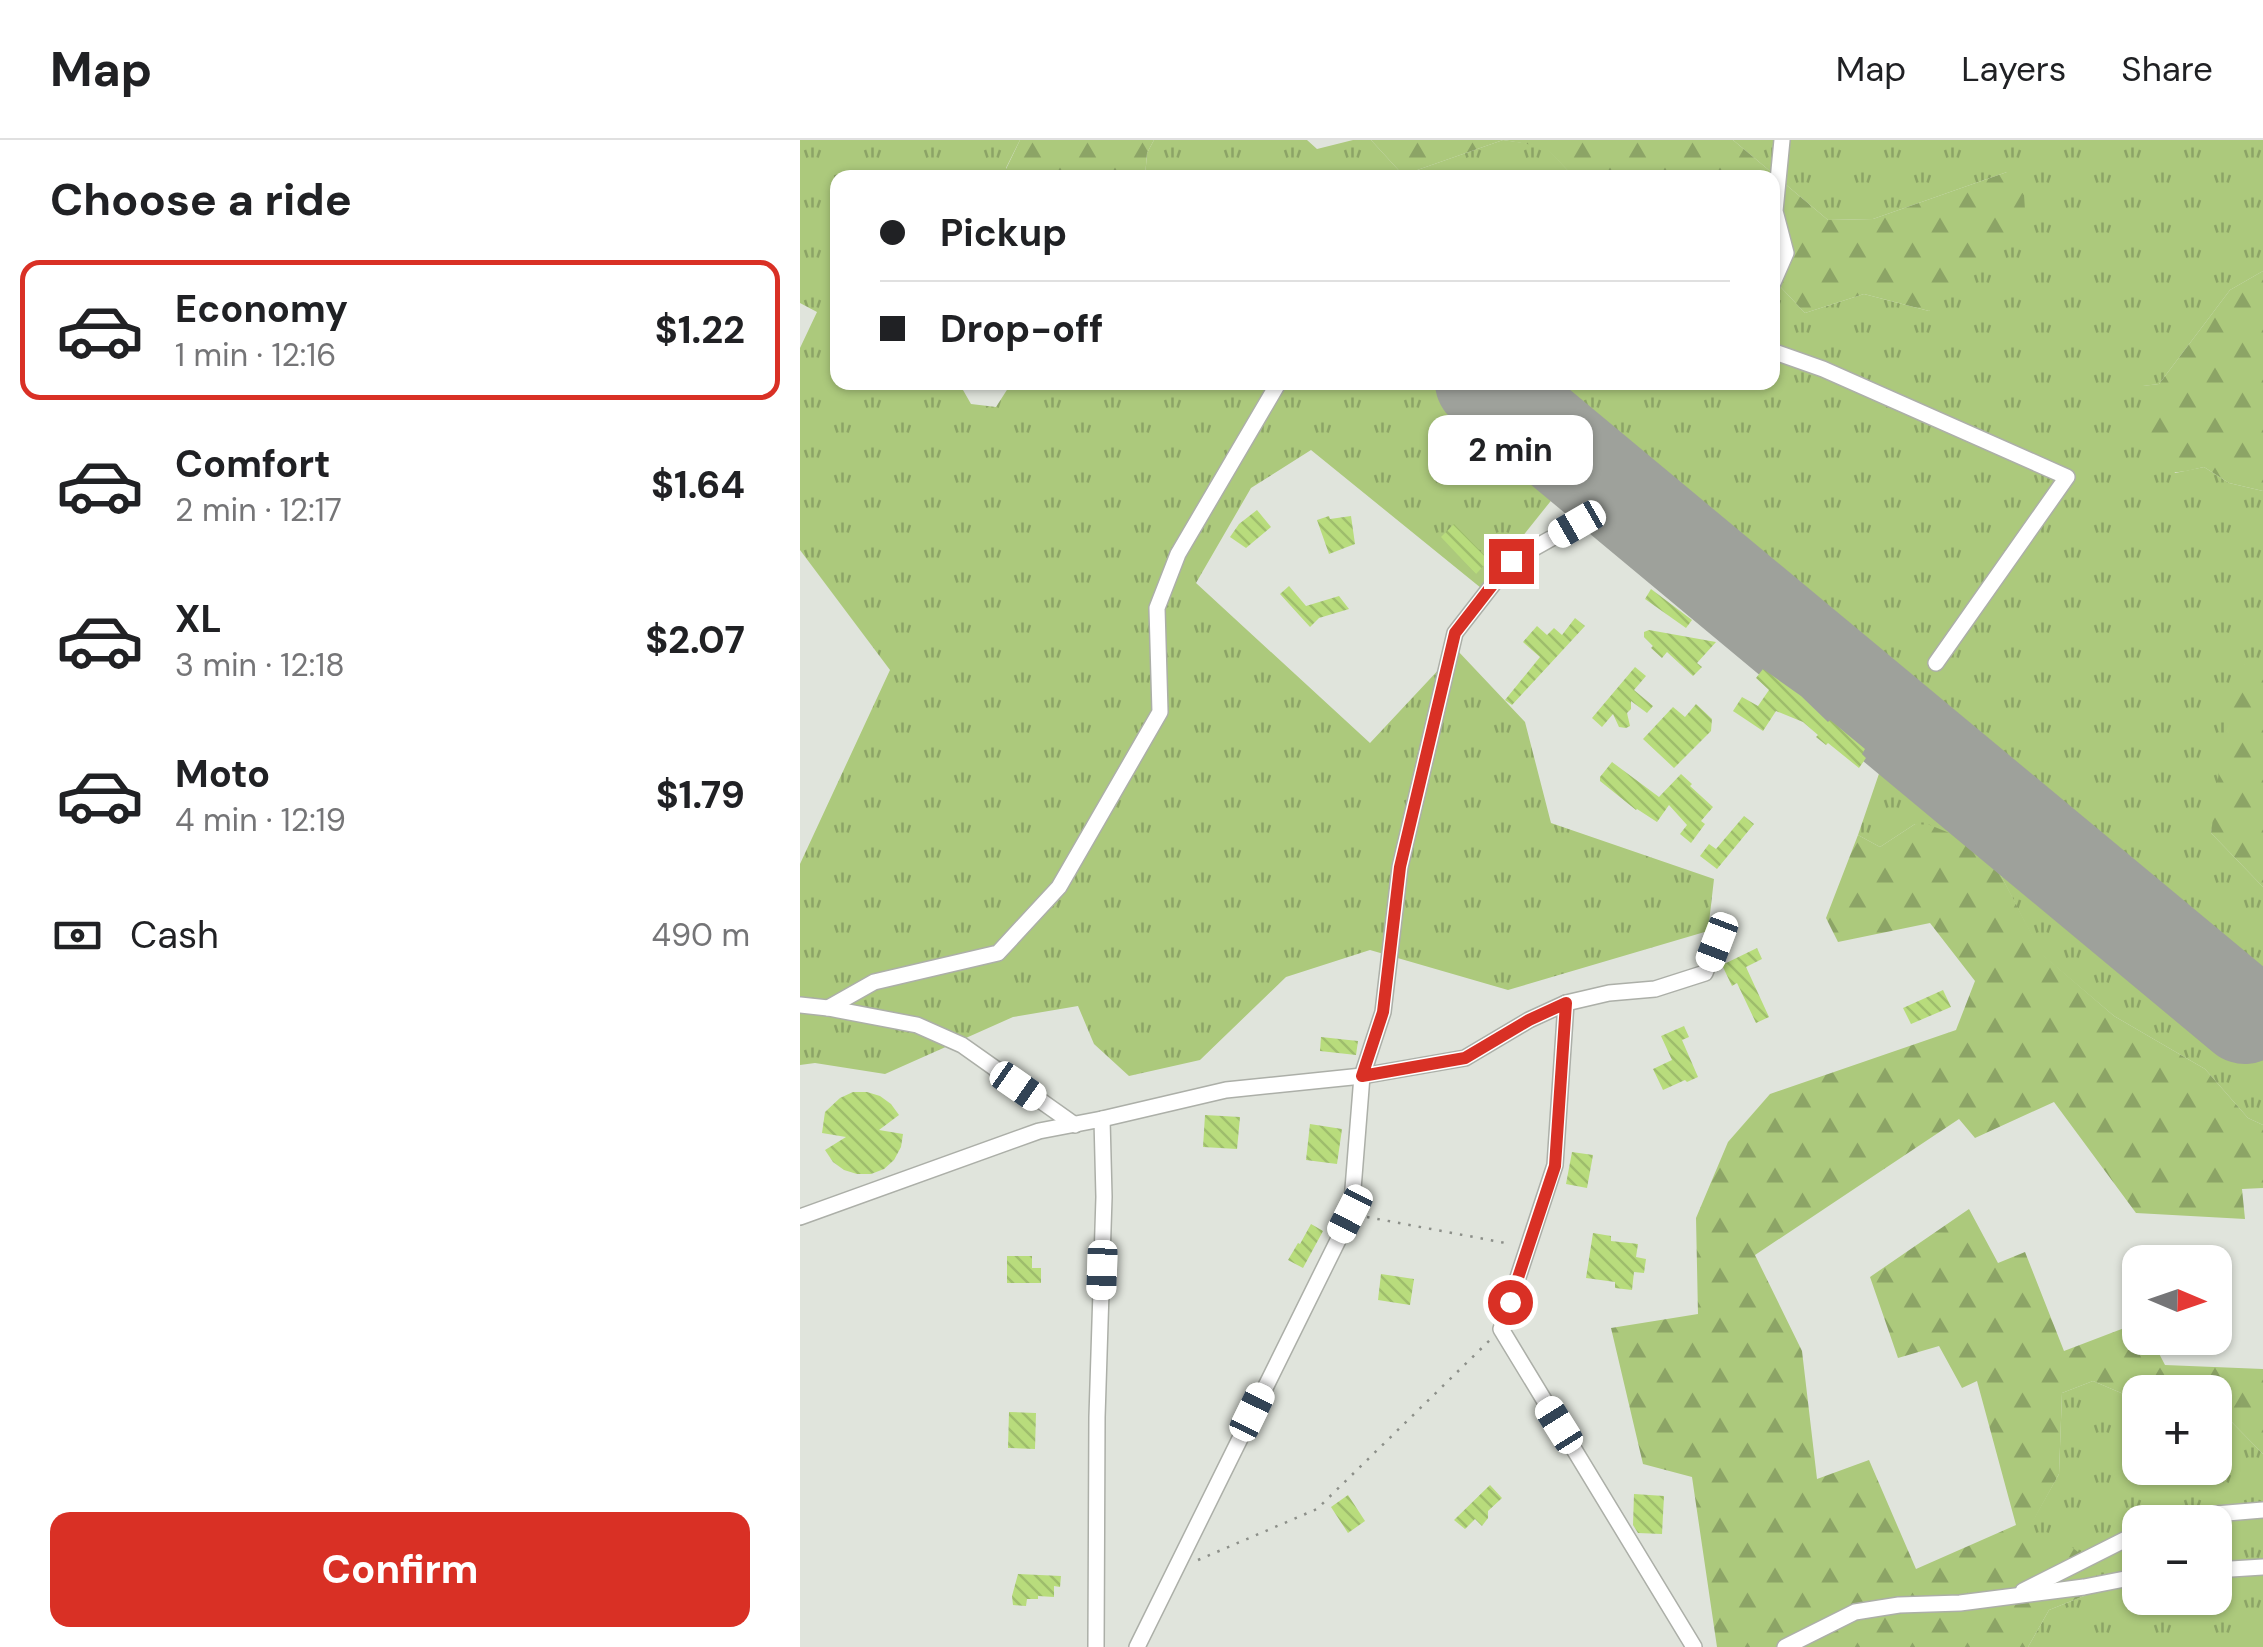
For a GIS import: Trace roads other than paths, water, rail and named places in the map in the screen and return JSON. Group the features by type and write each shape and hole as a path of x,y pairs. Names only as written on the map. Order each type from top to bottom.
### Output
{"street":[{"path":"1779,170 1782,140"},
{"path":"1780,229 1786,252 1780,266"},
{"path":"1780,354 2067,477 1936,663"},
{"path":"828,1008 874,982 998,953 1059,887 1160,712 1157,608 1178,554 1274,390"},
{"path":"1138,1647 1350,1214 1362,1076 1383,1012 1400,867 1455,633 1511,561 1577,524"},
{"path":"800,1217 1038,1131 1226,1090 1362,1076 1465,1058 1566,1003 1655,989 1704,973 1717,942"},
{"path":"1566,1003 1555,1166 1501,1330 1694,1647"},
{"path":"800,1006 917,1025 962,1046 1074,1126"},
{"path":"1096,1647 1102,1119"},
{"path":"2232,1513 2263,1510"},
{"path":"2011,1596 2122,1541"},
{"path":"2232,1569 2263,1567"},
{"path":"1785,1647 1854,1612 1899,1604 1960,1603 2122,1580"}]}
